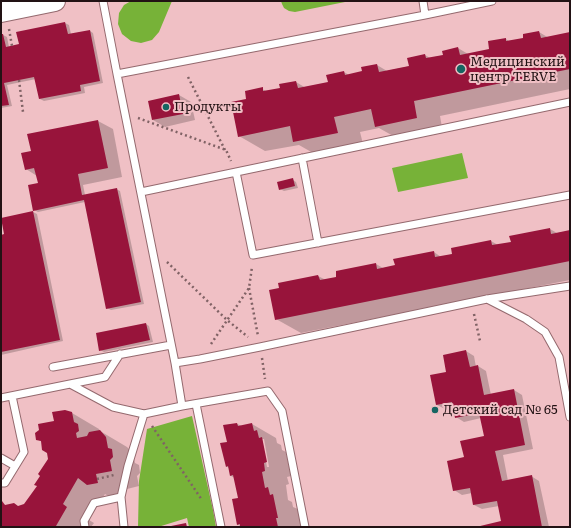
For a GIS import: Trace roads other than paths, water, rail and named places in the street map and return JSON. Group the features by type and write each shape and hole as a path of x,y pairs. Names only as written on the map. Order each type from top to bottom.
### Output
{"main road":[{"path":"5,20 56,1"}],"lane":[{"path":"103,1 182,406"},
{"path":"423,1 425,15"},
{"path":"117,74 492,1"},
{"path":"141,192 570,102"},
{"path":"302,158 318,243"},
{"path":"236,172 253,255 570,195"},
{"path":"174,363 260,347 487,299 570,286"},
{"path":"487,299 526,319 545,332 559,357 570,417"},
{"path":"53,368 171,345"},
{"path":"1,398 105,377 120,354"},
{"path":"70,384 113,407 144,414 268,391 282,411 305,527"},
{"path":"1,483 5,483 24,452 12,396"},
{"path":"196,404 221,527"},
{"path":"124,527 121,498 128,466 144,414"},
{"path":"1,458 15,466"},
{"path":"85,527 84,521 94,503 121,498"}],"place":[{"name":"Медицинский центр TERVE","path":"461,69"},
{"name":"Продукты","path":"166,107"},
{"name":"Детский сад № 65","path":"435,410"}]}
